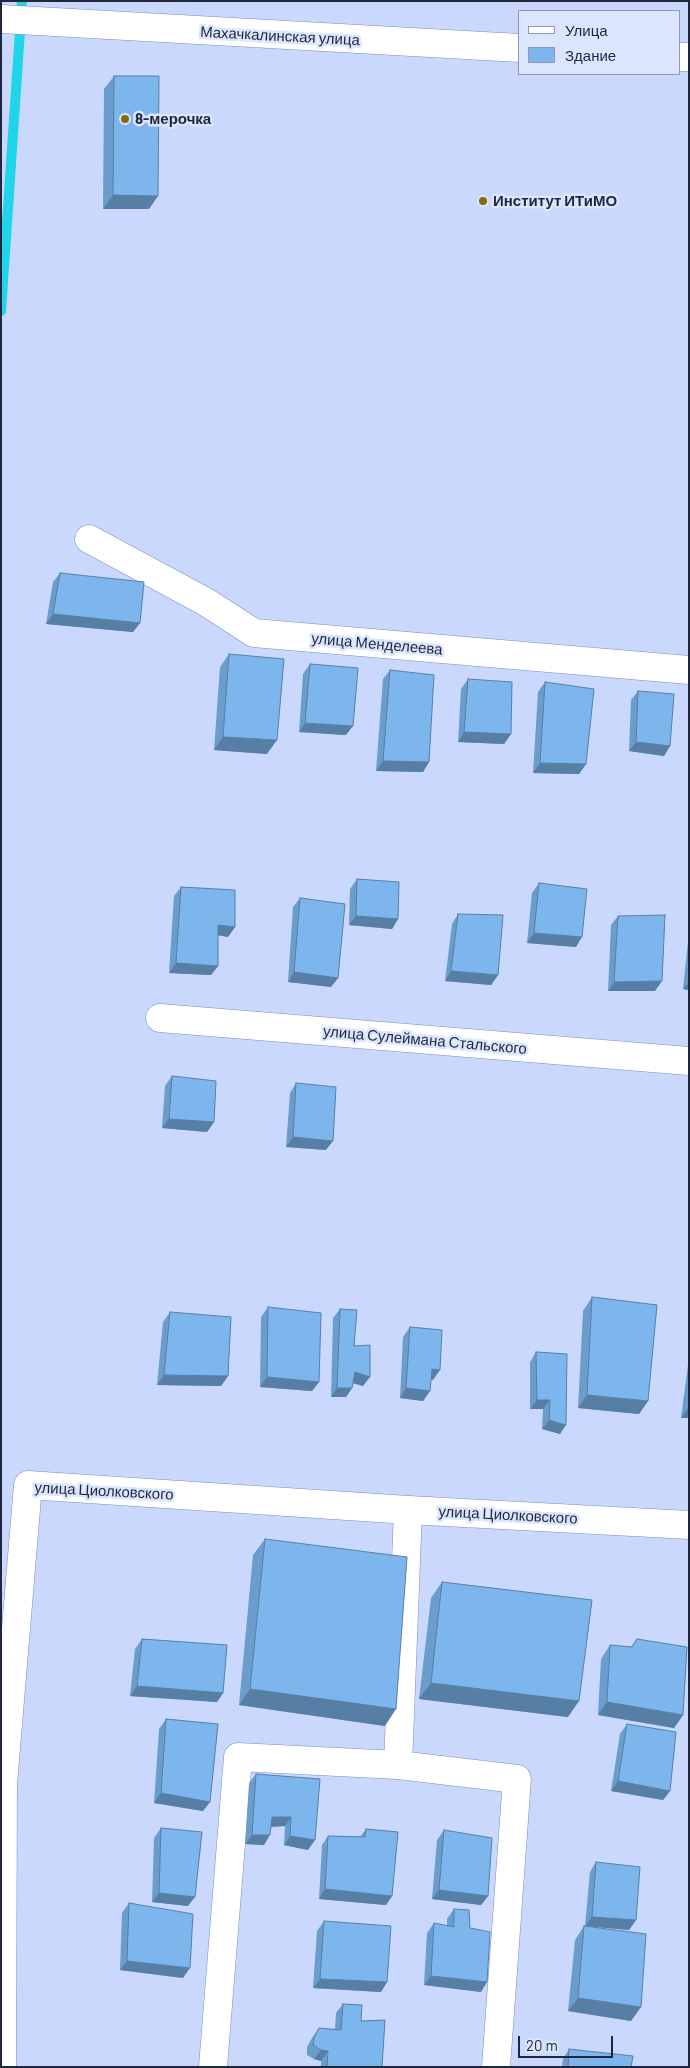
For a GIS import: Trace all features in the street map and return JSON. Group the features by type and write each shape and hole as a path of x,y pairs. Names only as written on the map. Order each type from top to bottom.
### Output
{"street":[{"name":"Махачкалинская улица","path":"1,19 42,23 518,48"},
{"name":"улица Менделеева","path":"89,539 206,602 254,633 689,670"},
{"name":"улица Сулеймана Стальского","path":"160,1018 689,1061"},
{"name":"улица Циолковского","path":"2,2067 3,1784 28,1485 408,1510 689,1525"},
{"path":"398,1765 408,1510"},
{"path":"213,2067 238,1757 398,1765 517,1780 496,2067"}],"building":[{"path":"114,76 159,76 158,196 113,195"},
{"path":"60,573 144,582 140,623 53,614"},
{"path":"229,654 284,659 277,740 223,737"},
{"path":"310,664 358,668 353,726 305,723"},
{"path":"390,670 434,675 429,762 383,761"},
{"path":"468,679 512,682 511,734 464,732"},
{"path":"545,682 594,689 586,764 540,763"},
{"path":"638,691 674,694 670,746 636,742"},
{"path":"357,879 399,882 398,919 356,916"},
{"path":"539,883 587,889 582,937 534,933"},
{"path":"181,887 235,890 235,927 218,925 218,966 176,963"},
{"path":"300,898 345,904 338,978 294,972"},
{"path":"458,914 503,915 498,975 451,971"},
{"path":"665,915 662,981 614,982 618,916"},
{"path":"172,1076 216,1081 214,1122 169,1119"},
{"path":"296,1083 336,1087 333,1141 293,1137"},
{"path":"592,1297 657,1305 648,1401 587,1395"},
{"path":"268,1307 321,1313 319,1382 267,1377"},
{"path":"340,1309 357,1310 354,1346 370,1345 370,1377 355,1372 352,1388 337,1388"},
{"path":"170,1312 231,1317 228,1376 164,1375"},
{"path":"410,1327 442,1330 440,1370 432,1369 430,1391 406,1388"},
{"path":"536,1352 567,1354 566,1425 549,1420 550,1400 537,1400"},
{"path":"265,1539 407,1557 396,1709 250,1689"},
{"path":"442,1582 592,1600 579,1701 431,1683"},
{"path":"142,1639 227,1645 223,1693 137,1686"},
{"path":"637,1639 687,1647 683,1715 607,1702 610,1645 632,1647"},
{"path":"166,1719 218,1724 210,1802 161,1793"},
{"path":"627,1724 676,1732 670,1791 618,1781"},
{"path":"256,1774 320,1779 315,1840 290,1836 291,1817 272,1817 270,1835 252,1835"},
{"path":"161,1828 202,1832 195,1897 159,1893"},
{"path":"366,1829 398,1832 392,1896 325,1889 328,1836 365,1837"},
{"path":"444,1830 492,1838 488,1896 439,1890"},
{"path":"596,1862 640,1867 636,1920 592,1917"},
{"path":"129,1903 193,1914 190,1968 127,1961"},
{"path":"454,1909 469,1910 470,1928 490,1932 487,1982 431,1976 434,1923 454,1927"},
{"path":"324,1921 391,1926 387,1982 320,1979"},
{"path":"584,1926 646,1934 641,2007 578,1998"},
{"path":"343,2004 362,2005 361,2021 385,2020 382,2067 327,2067 328,2051 321,2050 313,2045 319,2028 341,2030"},
{"path":"569,2049 633,2056 631,2067 568,2067"}],"waterway":[{"path":"1,311 22,1"}],"place":[{"name":"8-мерочка","path":"125,119"},
{"name":"Институт ИТиМО","path":"483,201"}]}
